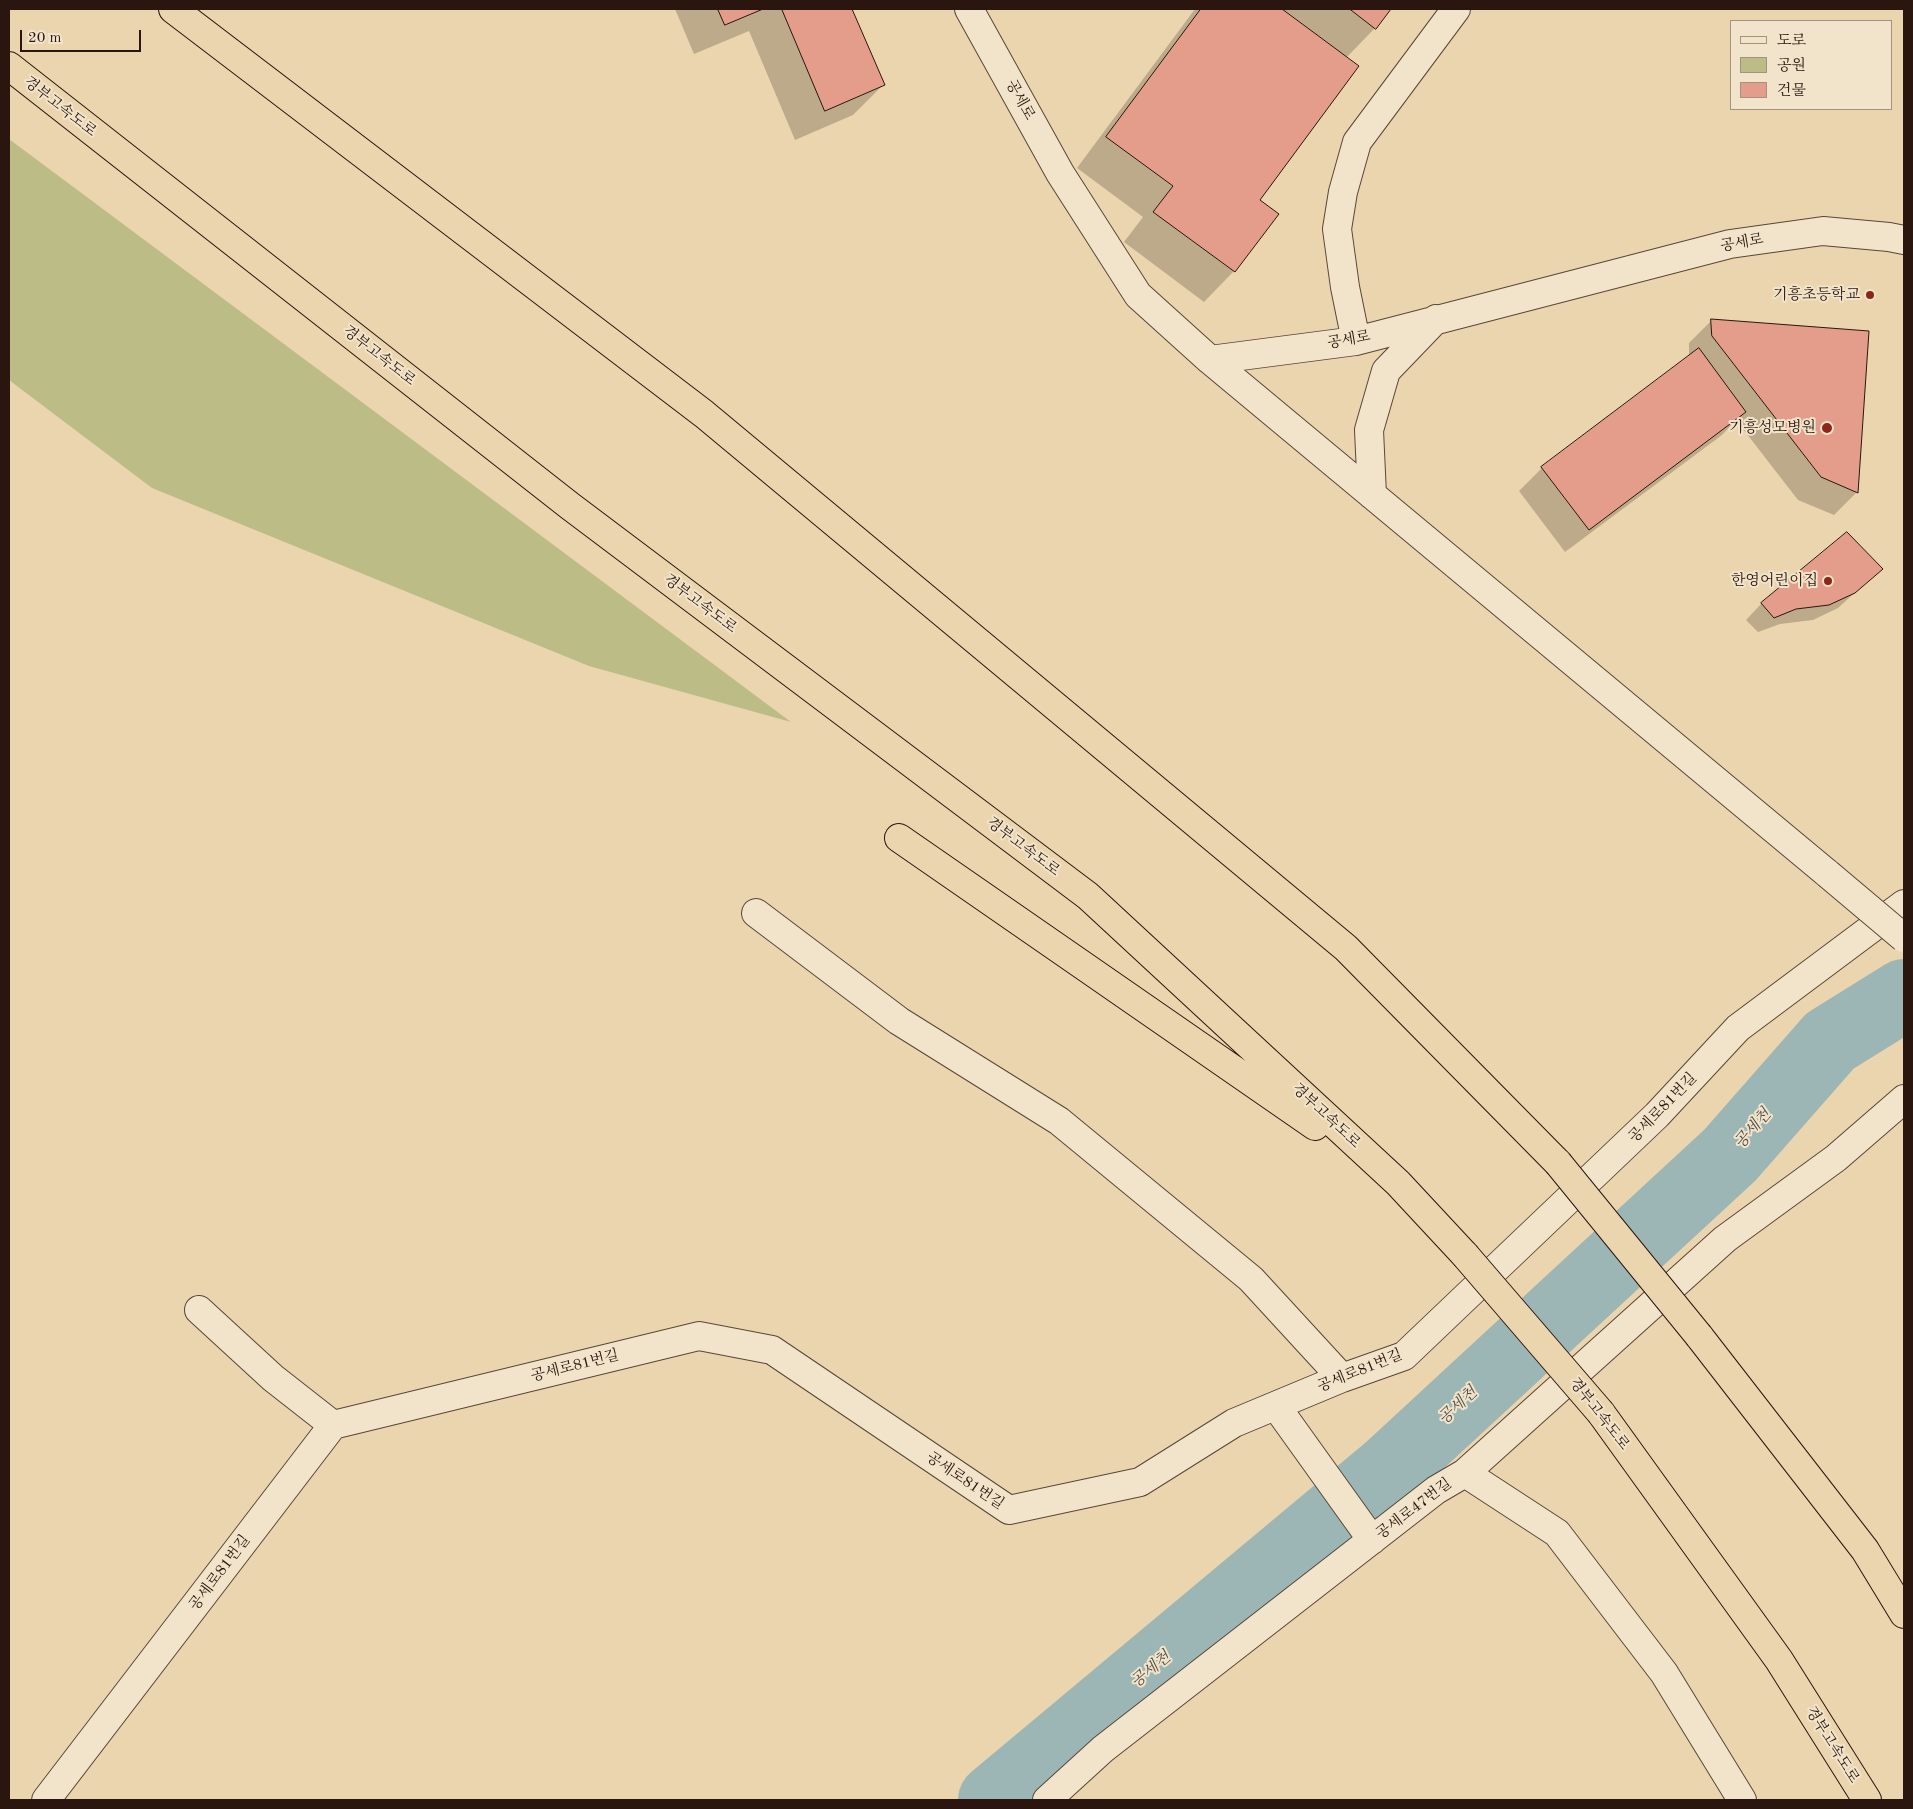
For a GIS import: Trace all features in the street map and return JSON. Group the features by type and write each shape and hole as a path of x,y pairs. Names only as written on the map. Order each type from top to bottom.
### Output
{"highway":[{"path":"172,9 704,414 1346,948 1558,1163 1699,1336 1865,1550 1904,1614"},
{"name":"경부고속도로","path":"9,66 570,506 1088,896 1398,1183 1465,1254 1601,1413 1779,1660 1867,1800"},
{"path":"899,838 1398,1183"}],"street":[{"name":"공세로","path":"969,9 1060,173 1138,295 1210,360 1356,341 1730,244 1823,231 1904,240"},
{"path":"1356,341 1345,287 1337,229 1343,192 1357,142 1456,9"},
{"path":"1372,494 1369,430 1386,371 1436,319"},
{"path":"1210,360 1904,938"},
{"name":"공세로81번길","path":"46,1800 333,1425 699,1336 772,1350 1009,1510 1140,1482 1234,1423 1278,1407 1342,1378 1404,1356 1658,1116 1738,1028 1904,904"},
{"path":"756,913 899,1021 1059,1121 1251,1279 1342,1378"},
{"path":"1464,1473 1725,1239 1836,1158 1904,1099"},
{"path":"199,1310 273,1378 333,1425"},
{"path":"1278,1407 1372,1539"},
{"name":"공세로47번길","path":"1046,1800 1102,1749 1436,1490 1464,1473 1557,1533 1664,1673 1742,1800"}],"green space":[{"path":"9,139 791,722 589,666 152,488 9,380"}],"building":[{"path":"718,9 763,9 725,25"},
{"path":"782,9 852,9 885,85 825,111"},
{"path":"1201,9 1282,9 1359,66 1260,200 1279,214 1235,272 1153,212 1173,186 1106,137"},
{"path":"1350,9 1391,9 1376,29"},
{"path":"1711,319 1869,331 1858,493 1821,477 1712,336"},
{"path":"1699,348 1746,412 1589,530 1541,467"},
{"name":"한영어린이집","path":"1847,532 1883,569 1855,593 1829,605 1796,609 1774,618 1761,603"}],"waterway":[{"name":"공세천","path":"994,1800 1389,1470 1730,1155 1830,1041 1904,995"}],"place":[{"name":"기흥초등학교","path":"1870,295"},
{"name":"기흥성모병원","path":"1827,428"},
{"name":"한영어린이집","path":"1828,581"}]}
